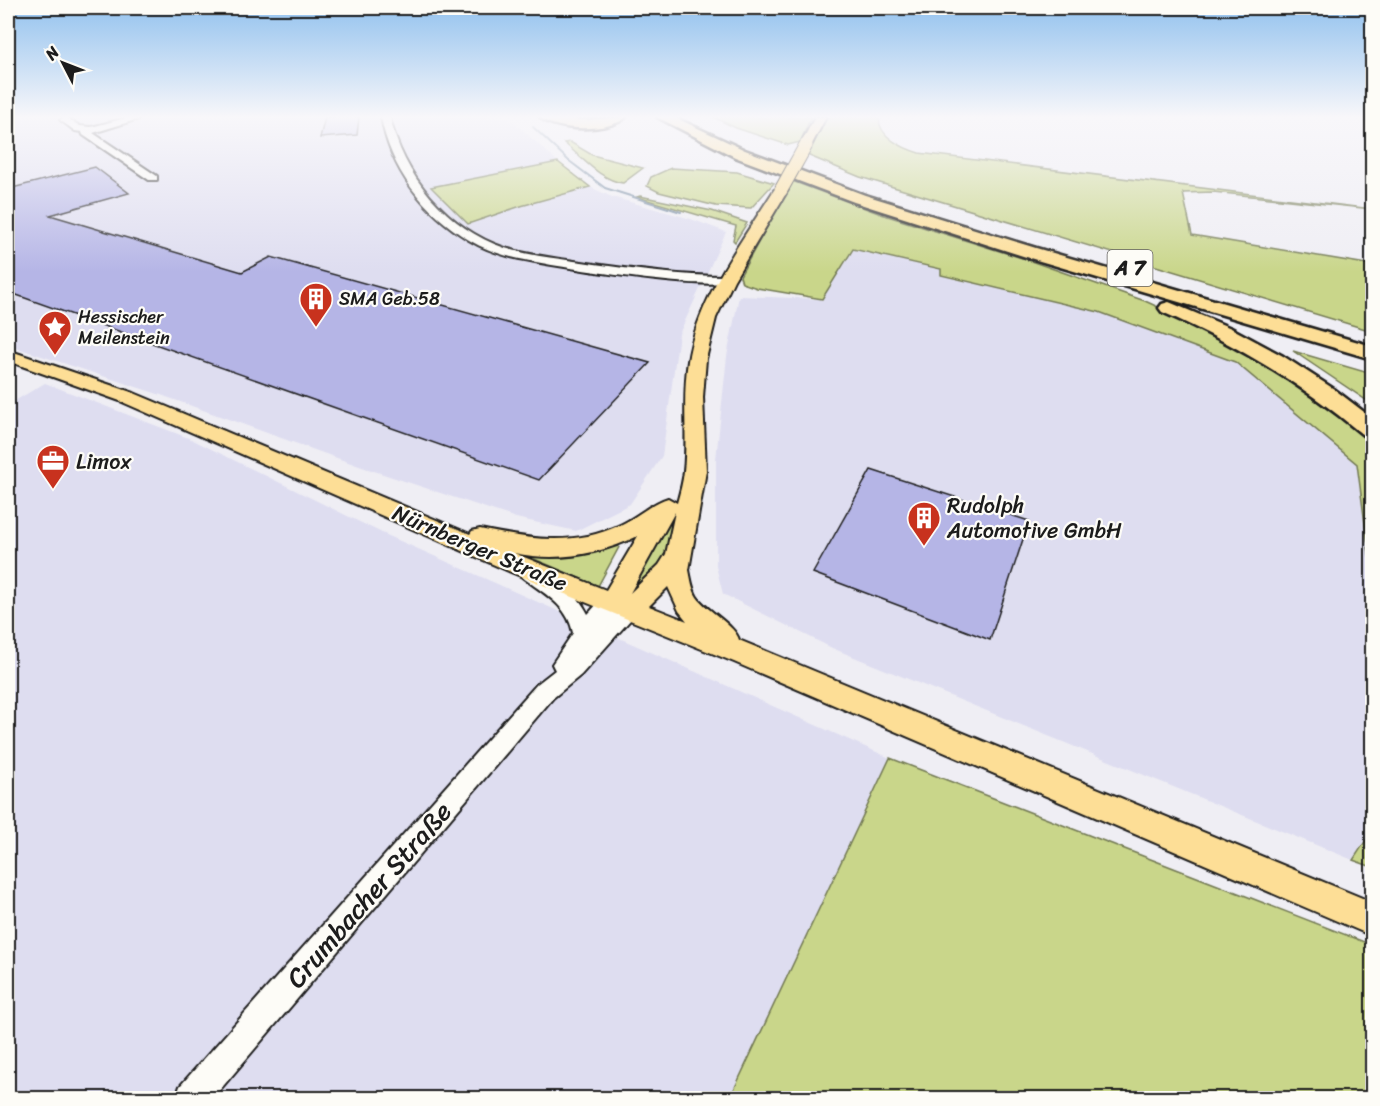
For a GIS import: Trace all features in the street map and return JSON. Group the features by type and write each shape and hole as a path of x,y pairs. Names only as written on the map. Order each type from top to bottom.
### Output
{"highway":[{"name":"A 7","path":"779,169 915,217 1372,353"},
{"name":"A 7","path":"807,169 887,196 1372,339"},
{"path":"867,184 887,196"},
{"path":"1010,246 1168,308 1215,329 1290,370 1326,394 1372,430"}],"main road":[{"path":"744,654 691,609 676,578 678,555 695,471 693,397 697,359 707,318 723,286 793,169"},
{"name":"Nürnberger Straße","path":"8,355 127,397 522,567 744,654 1372,919"},
{"path":"621,606 668,507 683,484 694,454"},
{"path":"429,526 513,545 557,548 588,544 620,535 656,517 668,507"},
{"path":"621,606 668,571 678,555"}],"street":[{"path":"139,169 153,178"},
{"path":"404,169 411,180 446,217 484,243 530,257 723,286"},
{"path":"522,567 573,606 580,615 584,634"},
{"name":"Crumbacher Straße","path":"192,1098 545,691 584,634 621,606"},
{"name":"Crumbacher Straße","path":"545,691 573,668 621,606"}],"shaded area":[{"path":"8,169 566,169 590,187 612,197 691,219 726,232 679,334 662,456 630,504 576,531 516,518 362,467 161,395 8,345"},
{"path":"853,249 941,269 941,275 1099,312 1235,362 1357,464 1372,570 1372,831 1353,860 832,648 723,594 716,566 716,459 727,356 739,296 822,299"},
{"path":"45,383 191,439 382,533 890,758 730,1098 8,1098 8,405"}],"green space":[{"path":"524,169 566,169 590,187 521,206 468,224 431,187"},
{"path":"594,169 642,169 623,183"},
{"path":"670,169 681,169 737,172 774,183 751,208 716,206 659,192 647,186 651,177"},
{"path":"840,169 1045,169 1372,209 1213,192 1183,193 1192,235 1372,265 1372,331 860,177"},
{"path":"792,181 881,214 1025,259 1145,301 1230,340 1370,431 1372,433 1372,576 1357,464 1235,362 1099,312 941,275 941,269 853,249 822,299 757,288 742,283 740,276"},
{"path":"637,197 712,211 747,223 735,242 733,240 736,226"},
{"path":"1293,351 1372,374 1372,404"},
{"path":"679,505 670,554 639,587 631,589"},
{"path":"618,541 619,547 598,586 525,555 526,551"},
{"path":"890,758 1372,945 1372,1098 730,1098"},
{"path":"1372,831 1372,867 1353,860"}],"building":[{"name":"SMA Geb.58","path":"89,169 97,169 129,193 50,215 242,272 271,257 650,363 539,480 8,292 8,189"},
{"name":"Rudolph Automotive GmbH","path":"871,470 1029,521 990,640 813,573"}],"waterway":[{"path":"579,169 605,188 681,212"}],"place":[{"name":"SMA Geb.58","path":"316,328"},
{"name":"Hessischer Meilenstein","path":"55,356"},
{"name":"Limox","path":"53,490"},
{"name":"Rudolph Automotive GmbH","path":"924,547"}]}
